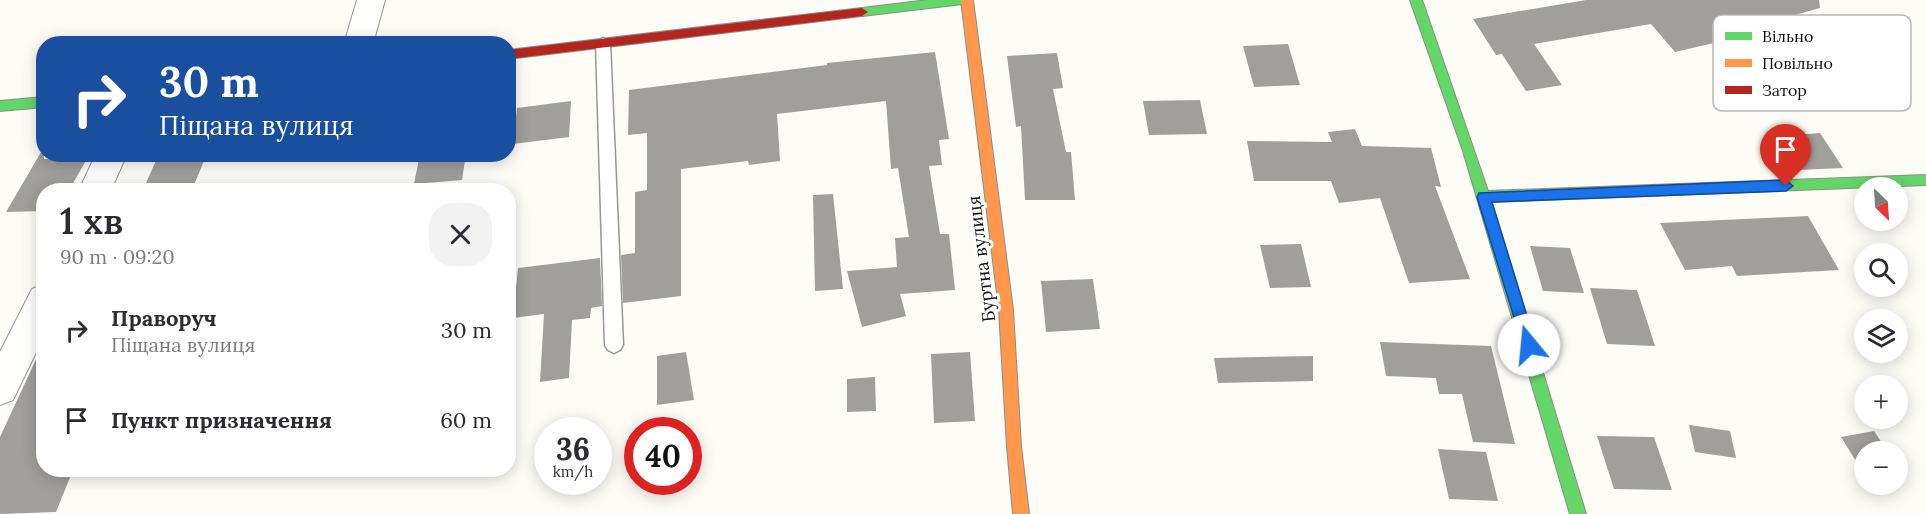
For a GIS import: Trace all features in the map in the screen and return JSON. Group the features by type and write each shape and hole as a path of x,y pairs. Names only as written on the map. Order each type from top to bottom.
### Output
{"street":[{"path":"360,36 371,0"},
{"path":"516,54 963,0"},
{"name":"Буртна вулиця","path":"967,0 1006,310 1014,446 1021,514"},
{"path":"1416,0 1433,44 1483,197 1553,422 1578,514"},
{"path":"0,106 36,103"},
{"path":"98,183 108,162"},
{"path":"1483,197 1926,180"},
{"path":"0,388 36,315"}],"lane":[{"path":"603,44 614,345"}],"building":[{"path":"1586,0 1819,0 1820,8 1795,15 1713,15 1713,43 1675,52 1651,24 1534,44 1562,85 1526,91 1502,54 1496,55 1473,19"},
{"path":"1288,44 1300,85 1254,87 1243,46"},
{"path":"935,52 949,139 939,140 942,165 929,166 940,234 949,234 955,290 900,294 906,316 862,327 847,271 897,267 895,238 909,237 898,168 891,169 886,101 777,114 780,161 749,165 748,161 681,169 681,296 623,303 621,255 635,253 635,192 647,190 647,133 628,135 629,90 827,65 827,63"},
{"path":"1057,53 1063,88 1053,89 1066,152 1071,152 1075,200 1025,200 1021,126 1016,127 1007,56"},
{"path":"1200,100 1207,134 1149,135 1143,101"},
{"path":"571,101 569,137 516,144 517,108"},
{"path":"1355,129 1362,146 1431,148 1441,187 1435,186 1470,279 1409,283 1380,198 1339,203 1331,181 1254,181 1247,141 1332,142 1328,132"},
{"path":"1820,133 1843,168 1797,170 1776,137"},
{"path":"36,161 85,162 73,183 36,183 36,211 6,212"},
{"path":"155,162 204,162 195,183 146,183"},
{"path":"418,162 465,162 462,180 414,183"},
{"path":"833,194 843,289 815,291 813,195"},
{"path":"1808,216 1839,270 1737,276 1732,266 1685,270 1660,223"},
{"path":"1301,244 1311,287 1270,288 1260,245"},
{"path":"1530,246 1570,248 1584,293 1543,291"},
{"path":"600,258 602,306 591,308 590,318 572,320 569,378 540,382 544,314 516,318 518,268"},
{"path":"1093,279 1100,329 1046,332 1041,281"},
{"path":"1590,288 1637,290 1655,346 1607,344"},
{"path":"1380,342 1491,346 1515,444 1473,442 1462,394 1439,394 1436,378 1386,376"},
{"path":"686,352 694,400 657,405 657,356"},
{"path":"970,352 975,421 934,423 931,354"},
{"path":"1313,356 1313,381 1218,383 1214,358"},
{"path":"36,359 36,477 70,477 56,512 0,514 0,437"},
{"path":"875,377 876,411 847,412 847,379"},
{"path":"1689,425 1730,431 1736,458 1695,452"},
{"path":"1874,431 1881,441 1854,441 1854,458 1841,437"},
{"path":"1597,436 1654,437 1672,490 1614,489"},
{"path":"1438,449 1486,452 1498,501 1449,499"}],"traffic: fast":[{"path":"862,12 963,0"},
{"path":"1416,0 1469,151 1578,514"},
{"path":"0,106 36,103"},
{"path":"1483,197 1926,180"}],"traffic: slow":[{"path":"967,0 1006,310 1014,446 1021,514"}],"traffic: jam":[{"path":"516,54 862,12"}],"route":[{"path":"1529,345 1483,197 1786,186"}]}
